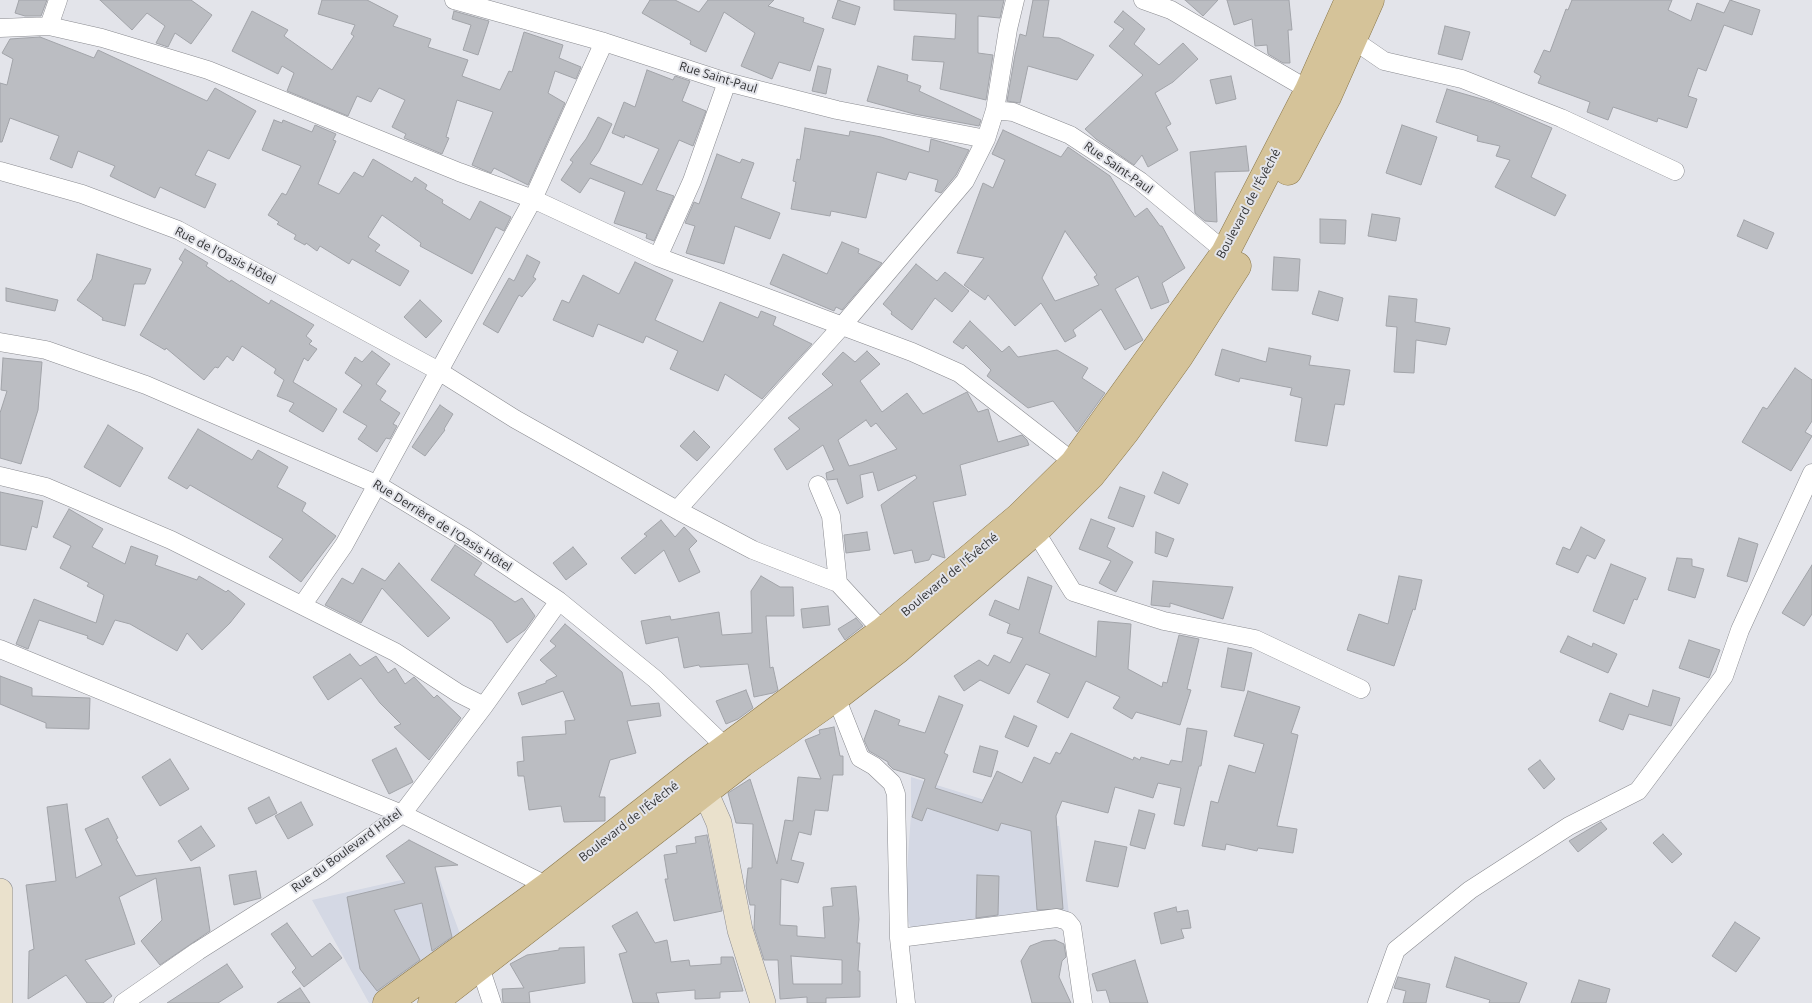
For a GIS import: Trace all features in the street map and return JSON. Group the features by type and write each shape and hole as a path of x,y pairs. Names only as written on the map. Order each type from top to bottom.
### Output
{"main road":[{"name":"Boulevard de l'Évêché","path":"1232,258 1349,0"},
{"name":"Boulevard de l'Évêché","path":"387,1003 473,956 734,755 1036,531 1083,469 1180,355 1232,258 1328,98 1370,0"},
{"name":"Boulevard de l'Évêché","path":"734,755 836,696 890,640 1019,517 1083,469"},
{"name":"Boulevard de l'Évêché","path":"432,1003 473,956 548,886 701,781"}],"street":[{"path":"49,26 58,0"},
{"name":"Rue Saint-Paul","path":"454,0 604,42 727,82 837,110 986,140"},
{"path":"677,510 842,326 965,181 986,140 995,110 1008,29 1015,0"},
{"path":"1143,0 1171,10 1309,90"},
{"path":"0,28 49,26 102,38 208,70 459,172 533,198 658,257 754,295 912,352 959,373 1083,469"},
{"path":"1352,39 1384,61 1462,79 1561,118 1675,171"},
{"path":"303,604 344,545 437,370 533,198 604,42"},
{"path":"658,257 692,181 727,82"},
{"name":"Rue Saint-Paul","path":"995,110 1013,112 1070,135 1140,181 1232,258"},
{"name":"Rue de l'Oasis Hôtel","path":"0,171 82,194 178,230 437,370 515,419 677,510 753,550 838,583"},
{"name":"Rue Derrière de l'Oasis Hôtel","path":"0,342 46,350 146,385 376,484 467,539 559,602 655,679 734,755"},
{"path":"1377,1003 1396,950 1470,890 1569,826 1638,791 1724,676 1740,630 1812,472"},
{"path":"0,476 46,486 171,540 303,604 395,652 458,693 484,706"},
{"path":"818,485 831,516 838,583 890,640"},
{"path":"1036,531 1073,592 1164,621 1255,639 1361,689"},
{"name":"Rue du Boulevard Hôtel","path":"123,1003 198,951 320,874 402,814 484,706 559,602"},
{"path":"0,649 402,814 548,886"},
{"path":"836,696 860,758 874,766 892,783 896,794 899,938 906,1003"},
{"path":"701,781 719,822 740,930 763,1003"},
{"path":"0,891 0,1003"},
{"path":"899,938 1057,918 1066,921 1072,927 1083,1003"},
{"path":"473,956 492,1003"}],"shaded area":[{"path":"911,777 988,801 1036,826 1059,826 1069,915 912,931 904,910 911,815"},
{"path":"437,872 466,950 397,1003 369,1003 312,900"}],"building":[{"path":"19,0 47,0 41,16 25,16 15,13"},
{"path":"100,0 191,0 212,15 191,44 175,33 168,47 156,43 165,26 147,13 132,30"},
{"path":"322,0 367,0 398,16 393,26 431,39 428,47 468,60 462,76 500,90 509,71 512,72 524,32 563,45 559,58 581,67 576,79 555,71 548,93 565,103 528,185 494,168 491,173 472,165 493,112 457,100 446,137 449,138 442,154 404,138 406,134 392,127 405,100 379,88 371,102 357,96 348,116 287,91 294,73 282,66 278,74 232,51 252,11 288,30 284,36 332,70 354,36 351,34 355,25 318,14"},
{"path":"650,0 675,0 699,12 708,0 774,0 768,6 804,18 803,22 824,29 810,71 779,62 772,79 741,66 755,33 724,12 706,52 690,44 691,41 642,13"},
{"path":"838,0 860,7 855,25 832,18"},
{"path":"894,0 1004,0 1000,18 978,16 978,53 993,55 986,100 940,89 944,62 912,60 914,36 955,39 956,14 894,10"},
{"path":"1033,0 1049,0 1043,37 1059,38 1094,55 1077,80 1028,66 1020,103 1007,101 1020,34 1026,36"},
{"path":"1185,0 1218,0 1203,16"},
{"path":"1227,0 1289,0 1292,30 1288,30 1290,63 1283,63 1268,54 1267,45 1255,46 1252,19 1234,25"},
{"path":"1572,0 1672,0 1668,10 1691,21 1697,3 1724,13 1730,0 1760,10 1752,35 1724,25 1706,71 1698,68 1688,96 1697,99 1687,128 1658,118 1657,122 1613,107 1608,120 1587,112 1590,102 1538,83 1541,76 1534,72 1544,50 1550,52 1566,9 1568,10"},
{"path":"454,11 489,21 478,55 463,50 471,25 452,19"},
{"path":"1123,11 1145,29 1134,44 1159,65 1183,43 1198,59 1173,82 1155,93 1171,124 1166,127 1178,150 1148,167 1142,155 1134,165 1096,139 1085,129 1143,75 1109,46 1124,29 1114,22"},
{"path":"1445,26 1470,32 1462,60 1438,54"},
{"path":"40,37 94,58 98,50 207,101 215,88 256,111 229,159 208,150 195,175 216,184 205,208 160,187 155,198 110,176 115,166 78,151 72,168 50,159 59,136 10,118 2,142 0,142 0,83 7,85 13,59 2,53 10,39"},
{"path":"818,66 831,69 826,94 812,91"},
{"path":"878,66 908,75 907,81 921,86 919,91 981,120 979,126 914,114 867,101"},
{"path":"647,70 673,80 675,76 690,81 682,101 706,111 693,146 679,140 656,190 674,196 654,241 646,238 647,234 614,223 625,192 590,178 580,193 561,180 573,162 570,160 586,139 598,117 612,124 599,151 590,164 642,185 659,149 625,135 624,138 612,133 624,102 635,107"},
{"path":"1231,76 1236,99 1216,104 1210,80"},
{"path":"1447,89 1492,102 1552,128 1531,177 1566,195 1555,216 1495,187 1510,160 1496,156 1500,146 1477,141 1478,136 1436,122"},
{"path":"274,120 282,123 283,120 312,132 315,125 336,134 333,140 336,141 318,184 339,194 354,172 363,177 373,159 412,182 415,177 427,185 425,189 443,200 442,203 470,220 480,201 511,217 504,231 496,227 472,274 420,246 421,243 382,215 368,237 380,245 375,251 409,271 400,286 352,259 349,264 320,246 317,251 306,243 305,245 294,239 296,235 277,224 279,222 268,215 282,193 286,195 301,166 262,150"},
{"path":"1402,125 1437,137 1421,185 1386,173"},
{"path":"805,128 849,136 850,131 881,137 929,152 931,139 969,150 956,175 941,193 935,191 938,180 909,172 906,180 877,172 866,218 831,211 830,216 791,209 796,182 793,181 797,159 800,160"},
{"path":"1003,130 1061,157 1068,147 1110,176 1135,217 1147,208 1160,226 1162,226 1185,268 1162,283 1169,302 1151,309 1138,276 1115,289 1143,340 1125,350 1101,309 1073,330 1076,336 1065,342 1041,303 1015,326 988,295 985,300 964,285 984,258 957,253 983,183 993,188 1005,160 992,154","holes":["1065,231 1097,275 1094,277 1099,285 1055,301 1042,278"]},
{"path":"1246,146 1249,171 1215,172 1217,222 1205,221 1195,213 1190,152"},
{"path":"717,154 740,163 742,159 754,163 741,198 780,213 770,239 735,226 724,264 686,253 695,226 685,223 694,202 699,204"},
{"path":"1372,214 1400,218 1396,241 1368,236"},
{"path":"1320,219 1346,220 1345,244 1320,243"},
{"path":"1744,220 1774,233 1767,249 1737,236"},
{"path":"842,242 859,249 858,253 882,263 842,310 836,307 834,311 770,284 783,254 827,274"},
{"path":"185,249 208,263 206,266 230,282 231,280 269,304 271,300 314,325 306,336 312,341 309,344 317,349 308,361 304,358 293,382 337,409 323,432 289,411 294,403 277,396 284,380 274,373 276,369 242,346 233,361 227,356 218,368 215,367 204,380 166,348 165,350 140,335 183,262 179,259"},
{"path":"97,254 151,269 145,284 134,284 125,326 102,320 103,318 77,300 92,279"},
{"path":"527,255 540,262 533,277 536,279 522,297 519,295 498,333 483,324 509,278 514,281"},
{"path":"1274,257 1300,259 1298,291 1272,290"},
{"path":"635,262 673,280 655,320 703,342 720,302 758,318 761,311 776,317 773,325 812,344 762,399 725,374 718,391 670,369 678,351 646,336 643,343 598,324 593,337 553,320 562,300 569,303 583,275 619,294"},
{"path":"916,264 937,281 945,272 969,291 952,312 935,298 912,330 891,314 892,312 883,304"},
{"path":"6,288 58,300 55,311 6,301"},
{"path":"1319,291 1343,298 1338,321 1312,314"},
{"path":"1389,296 1417,299 1415,322 1450,328 1446,345 1416,340 1414,373 1394,372 1397,327 1386,326"},
{"path":"420,300 442,321 426,338 404,317"},
{"path":"970,321 1002,352 1009,346 1018,357 1057,350 1088,368 1082,378 1105,393 1077,432 1053,401 1028,408 987,376 991,370 966,345 963,349 953,342"},
{"path":"1269,348 1311,356 1309,365 1350,370 1344,405 1335,404 1327,446 1295,441 1302,398 1290,395 1292,388 1240,378 1239,382 1215,375 1222,349 1266,362"},
{"path":"372,351 390,364 376,384 386,391 380,400 400,413 393,424 397,426 390,439 386,438 377,452 358,439 367,426 343,412 362,385 345,373 355,357 362,362"},
{"path":"867,351 880,364 860,381 882,412 907,393 923,414 967,392 978,412 988,409 998,442 1022,435 1027,440 1029,445 960,465 966,495 933,502 945,558 932,554 929,560 915,563 912,550 894,554 881,505 917,478 915,475 878,491 873,472 860,475 863,497 847,504 838,479 827,480 826,473 834,470 823,445 787,470 774,449 800,429 788,418 833,385 822,374 843,352 855,362","holes":["866,420 871,427 876,423 897,449 849,466 838,440"]},
{"path":"3,358 42,362 38,410 21,464 0,458 0,413 7,391 1,390"},
{"path":"1795,368 1812,380 1812,421 1805,432 1812,436 1791,471 1742,442 1763,407 1767,409"},
{"path":"440,405 453,414 445,430 425,456 412,447"},
{"path":"108,425 143,448 120,487 84,467"},
{"path":"198,429 252,460 258,450 288,467 277,487 306,503 302,511 336,536 301,582 269,557 283,539 190,485 187,489 168,478"},
{"path":"694,431 710,447 697,461 680,446"},
{"path":"1163,472 1188,484 1179,504 1154,493"},
{"path":"1120,487 1145,496 1133,527 1108,518"},
{"path":"0,492 43,501 37,528 32,526 26,550 0,545"},
{"path":"69,509 103,529 92,547 125,564 131,546 158,556 155,565 197,580 199,576 226,592 228,590 245,604 230,623 202,650 187,633 177,651 130,624 115,620 103,645 87,638 88,636 39,620 28,649 16,644 34,599 96,623 104,595 87,586 89,583 60,568 71,546 53,537"},
{"path":"1091,519 1115,528 1107,547 1133,562 1116,592 1099,583 1111,561 1079,549"},
{"path":"661,520 675,537 684,527 697,541 689,549 700,572 679,582 664,550 635,574 621,558 647,536 644,534"},
{"path":"1581,527 1605,540 1595,559 1587,555 1578,573 1556,564 1563,547 1570,550"},
{"path":"867,532 870,550 846,553 844,535"},
{"path":"1156,532 1174,539 1167,557 1155,553"},
{"path":"1739,538 1758,544 1747,582 1727,576"},
{"path":"455,545 482,563 474,575 515,602 522,598 535,616 525,630 507,643 492,621 431,580"},
{"path":"573,547 587,564 566,580 553,563"},
{"path":"1677,558 1692,559 1692,566 1704,569 1695,598 1668,590"},
{"path":"399,563 450,618 428,637 382,588 361,623 325,605 342,578 353,584 362,568 385,581"},
{"path":"1611,564 1646,578 1637,600 1634,599 1624,624 1593,611"},
{"path":"1812,565 1812,614 1804,626 1782,613"},
{"path":"761,576 780,587 793,587 794,616 766,616 770,668 773,667 778,690 773,693 754,697 748,664 700,667 699,665 684,668 678,637 646,644 641,621 670,616 671,620 719,612 722,635 752,633 751,591"},
{"path":"1399,576 1422,580 1415,610 1413,609 1394,666 1347,650 1359,614 1388,624"},
{"path":"1028,577 1052,586 1039,633 1096,657 1098,621 1131,624 1128,669 1162,687 1163,682 1167,683 1179,635 1199,639 1187,689 1191,690 1180,725 1136,712 1132,719 1113,708 1120,697 1086,681 1068,718 1037,702 1050,674 1026,664 1009,694 980,680 964,691 954,676 979,660 988,666 994,655 1010,663 1023,638 1007,633 1010,624 989,615 995,600 1019,610"},
{"path":"1153,581 1233,587 1223,619 1170,603 1170,607 1151,605"},
{"path":"828,606 830,625 803,628 801,609"},
{"path":"856,618 863,626 845,640 838,629"},
{"path":"565,624 622,672 631,706 659,703 661,716 627,721 636,753 610,760 599,797 605,797 605,821 564,822 561,806 529,810 524,776 518,776 517,762 524,761 522,737 566,734 565,721 575,720 563,691 522,705 518,693 546,683 546,681 557,676 540,660 556,646 550,641"},
{"path":"1568,636 1592,647 1593,643 1617,654 1608,673 1560,652"},
{"path":"1689,640 1720,650 1709,678 1679,668"},
{"path":"1228,648 1252,653 1244,691 1221,687"},
{"path":"350,654 360,666 376,656 388,673 395,668 405,684 414,677 434,698 437,695 461,718 429,760 394,727 401,724 380,703 361,678 328,700 313,677"},
{"path":"0,676 32,688 32,696 90,698 89,729 46,728 46,723 0,704"},
{"path":"746,690 753,708 738,719 726,724 716,701"},
{"path":"1653,690 1680,698 1671,726 1629,714 1623,730 1599,721 1610,693 1648,707"},
{"path":"1248,691 1300,707 1291,733 1298,735 1277,826 1297,829 1293,853 1258,848 1257,851 1226,844 1225,850 1202,846 1211,801 1218,803 1229,765 1255,773 1264,744 1234,736"},
{"path":"939,696 963,705 944,753 948,755 935,788 982,803 997,771 1022,783 1034,757 1050,764 1056,752 1060,754 1071,733 1133,760 1134,757 1140,760 1141,757 1169,765 1171,760 1182,762 1187,728 1207,731 1201,766 1199,766 1184,826 1174,824 1181,788 1158,783 1153,798 1115,787 1108,813 1062,801 1056,816 1063,909 1037,910 1031,831 1001,823 998,831 927,808 922,821 912,817 925,779 893,769 888,762 869,751 864,740 875,710 900,720 898,725 925,733"},
{"path":"1014,716 1037,726 1028,747 1005,737"},
{"path":"834,727 840,756 843,756 843,775 833,775 828,811 815,810 811,835 799,832 791,860 804,863 798,883 781,879 780,925 797,926 797,936 825,938 823,907 833,906 831,888 856,886 859,919 857,943 860,943 858,971 860,971 860,997 826,998 826,1003 807,1003 807,997 780,999 778,960 764,960 754,928 755,905 750,905 746,886 748,868 752,868 753,824 736,823 728,793 750,779 777,864 785,820 793,821 798,777 821,779 805,740 820,734 819,730","holes":["791,956 842,960 842,984 793,984"]},
{"path":"980,746 998,751 991,777 973,772"},
{"path":"396,748 413,782 389,794 372,760"},
{"path":"170,759 189,789 160,806 142,777"},
{"path":"1540,760 1555,779 1544,789 1528,769"},
{"path":"269,797 277,813 256,824 248,808"},
{"path":"301,802 313,825 288,839 275,816"},
{"path":"67,804 76,878 102,865 85,829 108,818 118,838 116,839 136,876 200,867 210,931 160,965 141,941 162,920 156,878 119,897 135,944 85,960 112,996 103,1003 87,1003 66,975 28,999 29,951 34,949 26,885 56,881 47,807"},
{"path":"1139,810 1155,814 1145,849 1130,845"},
{"path":"1601,822 1607,829 1578,852 1569,841"},
{"path":"201,826 215,846 191,861 178,841"},
{"path":"1663,834 1682,854 1672,863 1653,843"},
{"path":"707,835 722,911 674,921 665,879 668,879 664,855 677,853 676,846 696,843 695,837"},
{"path":"409,840 458,865 435,867 452,937 432,951 422,903 394,910 420,960 377,991 360,969 347,897 405,883 386,856"},
{"path":"1095,841 1127,847 1118,887 1086,881"},
{"path":"256,871 261,898 234,905 229,875"},
{"path":"977,875 999,876 998,915 976,918"},
{"path":"1176,907 1177,912 1188,910 1191,928 1181,929 1184,938 1161,944 1154,913"},
{"path":"637,912 655,943 667,940 671,962 689,960 690,966 721,964 721,957 733,957 743,991 720,992 720,998 695,999 695,990 656,993 659,1003 633,1003 619,954 627,952 612,926"},
{"path":"1735,922 1760,938 1736,972 1712,956"},
{"path":"287,923 312,957 330,943 342,958 304,987 292,972 296,968 271,934"},
{"path":"1055,940 1064,944 1066,957 1062,961 1059,977 1071,1003 1032,1003 1021,961 1030,946 1043,941"},
{"path":"584,947 585,983 529,992 530,1003 503,1003 502,989 524,988 510,964 527,955 559,950 559,948"},
{"path":"1455,957 1527,983 1519,1003 1489,1003 1490,1000 1446,987"},
{"path":"1135,960 1148,1003 1110,1003 1106,990 1097,991 1092,974"},
{"path":"227,964 243,987 218,1003 167,1003"},
{"path":"1398,977 1430,984 1426,1003 1403,1003 1406,991 1394,988"},
{"path":"1579,980 1610,989 1606,1003 1571,1003"},
{"path":"300,988 310,1003 277,1003"}]}
